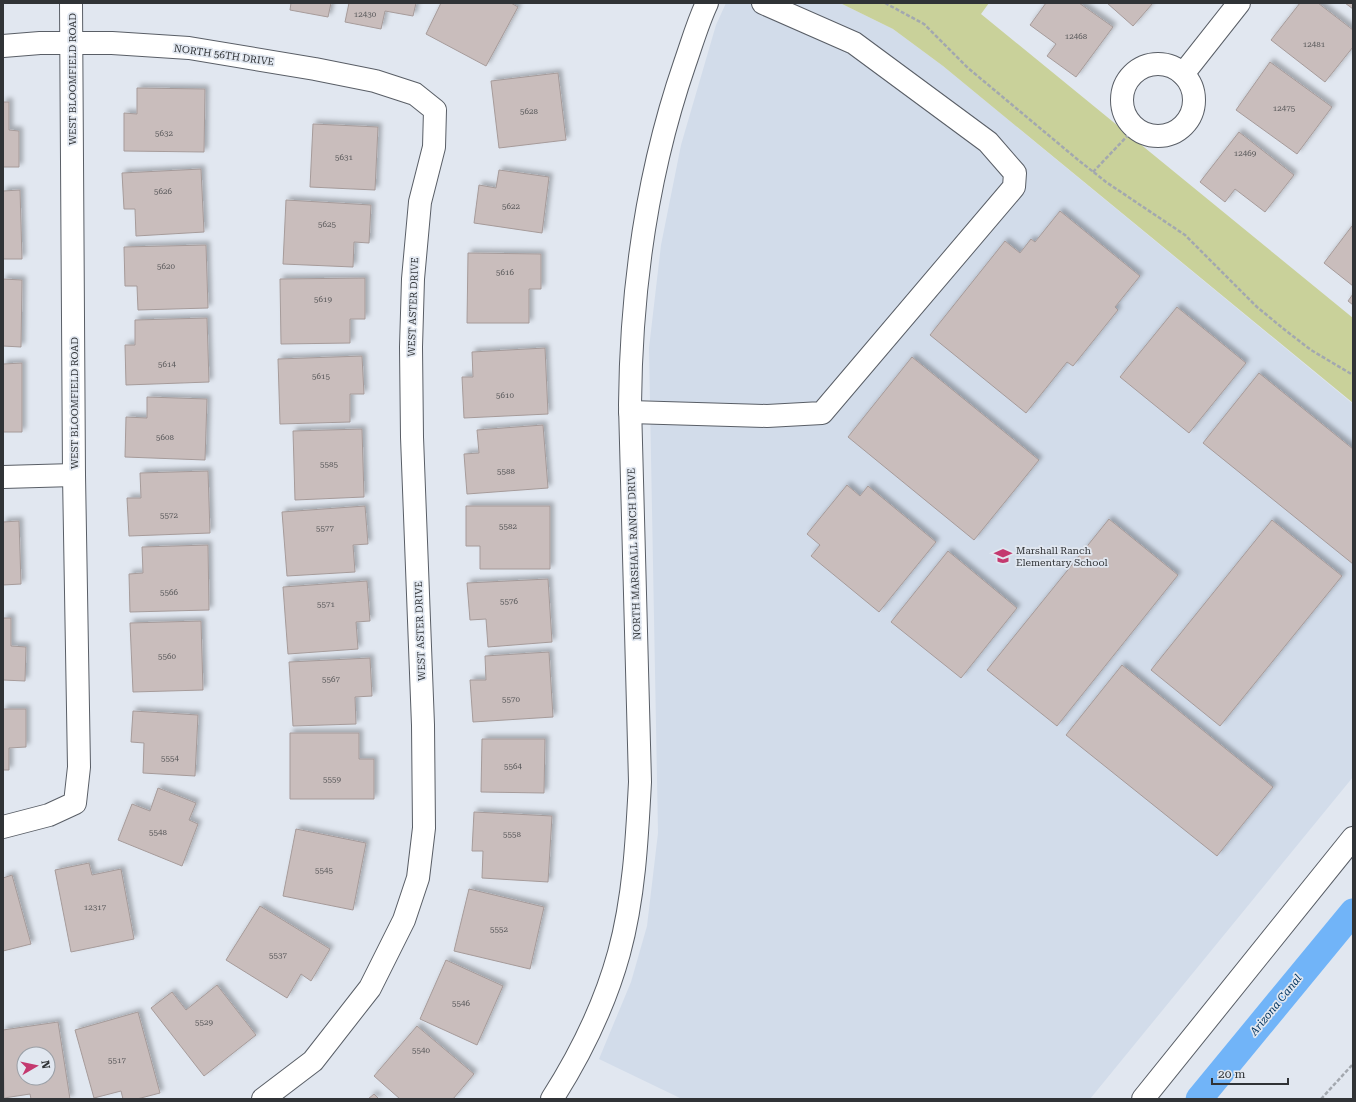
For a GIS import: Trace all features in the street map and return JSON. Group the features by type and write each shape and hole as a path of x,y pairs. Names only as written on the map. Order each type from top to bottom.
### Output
{"street":[{"name":"WEST BLOOMFIELD ROAD","path":"3,827 50,814 75,803 79,767 74,475 72,3"},
{"name":"NORTH MARSHALL RANCH DRIVE","path":"552,1099 580,1050 602,1003 619,954 631,896 638,836 640,724 630,412 630,347 648,199 657,157 678,84 707,3"},
{"path":"630,412 767,416 822,413 1014,187 1015,173 988,142 854,42 763,3"},
{"path":"1183,74 1239,3"},
{"name":"NORTH 56TH DRIVE","path":"3,46 40,42 112,43 189,48 315,69 375,81 415,94 435,110"},
{"path":"1151,64 1163,64 1174,67 1183,74 1192,90 1193,108 1188,120 1180,129 1169,135 1157,137 1145,135 1134,129 1126,119 1122,109 1124,86 1131,76 1140,68 1151,64"},
{"name":"WEST ASTER DRIVE","path":"263,1099 312,1061 370,988 404,920 418,878 424,828 424,726 412,436 411,347 413,280 420,210 434,146 435,110"},
{"path":"3,477 74,475"},
{"path":"1143,1099 1353,838"}],"path":[{"path":"885,3 924,24 968,68 1093,172 1185,236 1257,307 1311,350 1353,375"},
{"path":"1093,172 1134,129"},
{"path":"1320,1099 1353,1064"}],"shaded area":[{"name":"Marshall Ranch Elementary School","path":"726,3 840,3 893,29 943,66 1353,404 1353,777 1090,1099 682,1099 599,1059 631,982 647,926 658,833 649,348 661,245 681,145 716,25"}],"green space":[{"path":"840,3 989,3 981,14 1353,318 1353,403 943,66 893,29"}],"building":[{"path":"291,3 331,3 328,17 290,10"},
{"path":"349,3 416,3 413,16 385,11 381,29 345,22"},
{"path":"441,3 511,3 518,7 486,66 426,34"},
{"path":"1046,3 1079,3 1113,27 1076,77 1047,56 1056,44 1030,25"},
{"path":"1107,3 1153,3 1133,26"},
{"path":"1300,3 1318,3 1353,30 1353,47 1325,82 1271,40"},
{"path":"1345,3 1353,3 1353,9"},
{"path":"1270,62 1332,107 1297,154 1236,110"},
{"path":"558,73 566,140 499,148 491,81"},
{"path":"137,88 205,89 204,152 124,151 124,113 137,114"},
{"path":"3,102 9,102 9,130 19,131 19,167 3,167"},
{"path":"313,124 378,127 375,190 310,187"},
{"path":"1239,132 1294,175 1265,212 1235,189 1225,202 1200,182"},
{"path":"201,169 204,232 136,236 135,209 124,209 122,173"},
{"path":"499,170 549,177 542,233 474,223 479,185 496,188"},
{"path":"20,190 22,259 3,259 3,191"},
{"path":"286,200 371,205 369,243 354,242 353,267 283,264"},
{"path":"1060,211 1140,276 1115,307 1118,310 1073,366 1067,362 1026,413 930,335 1005,241 1020,253 1031,239 1035,242"},
{"path":"1353,226 1353,286 1324,263"},
{"path":"206,245 208,308 138,310 137,286 125,286 124,247"},
{"path":"468,253 541,254 541,289 529,289 529,323 467,323"},
{"path":"365,278 365,319 350,319 350,343 281,344 280,279"},
{"path":"3,279 22,280 21,347 3,346"},
{"path":"1353,294 1353,305 1348,301"},
{"path":"1177,307 1246,363 1189,433 1120,377"},
{"path":"207,318 209,382 126,385 125,345 135,345 135,320"},
{"path":"545,348 548,414 464,418 462,377 473,377 472,352"},
{"path":"362,356 364,394 350,394 350,422 280,424 278,359"},
{"path":"912,357 1039,460 974,540 848,437"},
{"path":"22,363 22,432 3,432 3,364"},
{"path":"1259,373 1353,449 1353,564 1203,443"},
{"path":"147,397 207,399 205,460 125,457 126,417 147,418"},
{"path":"543,425 548,488 467,494 464,454 479,453 477,430"},
{"path":"362,429 364,497 295,500 293,431"},
{"path":"208,471 210,533 129,536 127,498 141,498 140,473"},
{"path":"847,485 860,496 868,486 936,542 879,612 811,556 820,545 807,534"},
{"path":"365,506 368,544 353,545 355,572 287,576 282,512"},
{"path":"466,506 550,506 550,569 480,569 480,546 466,546"},
{"path":"1109,519 1178,575 1057,726 987,670"},
{"path":"1272,520 1342,576 1220,726 1151,670"},
{"path":"19,521 21,584 3,585 3,522"},
{"path":"208,545 209,610 130,612 129,574 143,573 142,547"},
{"path":"948,551 1017,608 961,678 891,622"},
{"path":"548,579 552,642 488,647 486,619 470,620 467,583"},
{"path":"367,581 370,621 356,622 358,649 288,654 283,587"},
{"path":"3,618 11,618 11,646 26,647 25,681 3,680"},
{"path":"201,621 203,690 133,692 130,623"},
{"path":"549,652 553,717 473,722 470,680 486,680 485,656"},
{"path":"370,658 372,696 355,697 356,724 293,726 289,662"},
{"path":"1122,665 1273,787 1217,856 1066,735"},
{"path":"3,709 26,709 26,747 9,748 9,770 3,770"},
{"path":"133,711 198,715 195,776 143,773 144,743 131,742"},
{"path":"290,733 359,733 359,759 374,759 374,799 290,799"},
{"path":"482,739 545,739 544,793 481,792"},
{"path":"158,788 196,803 189,820 198,824 182,866 118,840 132,804 150,811"},
{"path":"474,812 552,816 548,882 482,878 483,851 472,851"},
{"path":"296,829 366,843 353,910 283,896"},
{"path":"89,863 92,875 121,869 134,939 71,952 55,870"},
{"path":"12,875 31,944 3,951 3,878"},
{"path":"469,889 544,907 530,969 454,951"},
{"path":"260,906 330,949 311,981 301,974 287,998 226,960"},
{"path":"446,960 503,986 477,1045 420,1019"},
{"path":"217,985 256,1035 204,1076 151,1008 172,992 186,1010"},
{"path":"138,1012 160,1093 137,1099 123,1099 121,1091 94,1098 75,1030"},
{"path":"58,1022 70,1099 31,1099 30,1094 4,1098 3,1030"},
{"path":"417,1026 474,1074 453,1099 400,1099 374,1076"},
{"path":"374,1094 379,1099 368,1099"}],"waterway":[{"name":"Arizona Canal","path":"1199,1099 1353,912"}],"place":[{"name":"Marshall Ranch Elementary School","path":"1003,556"}]}
